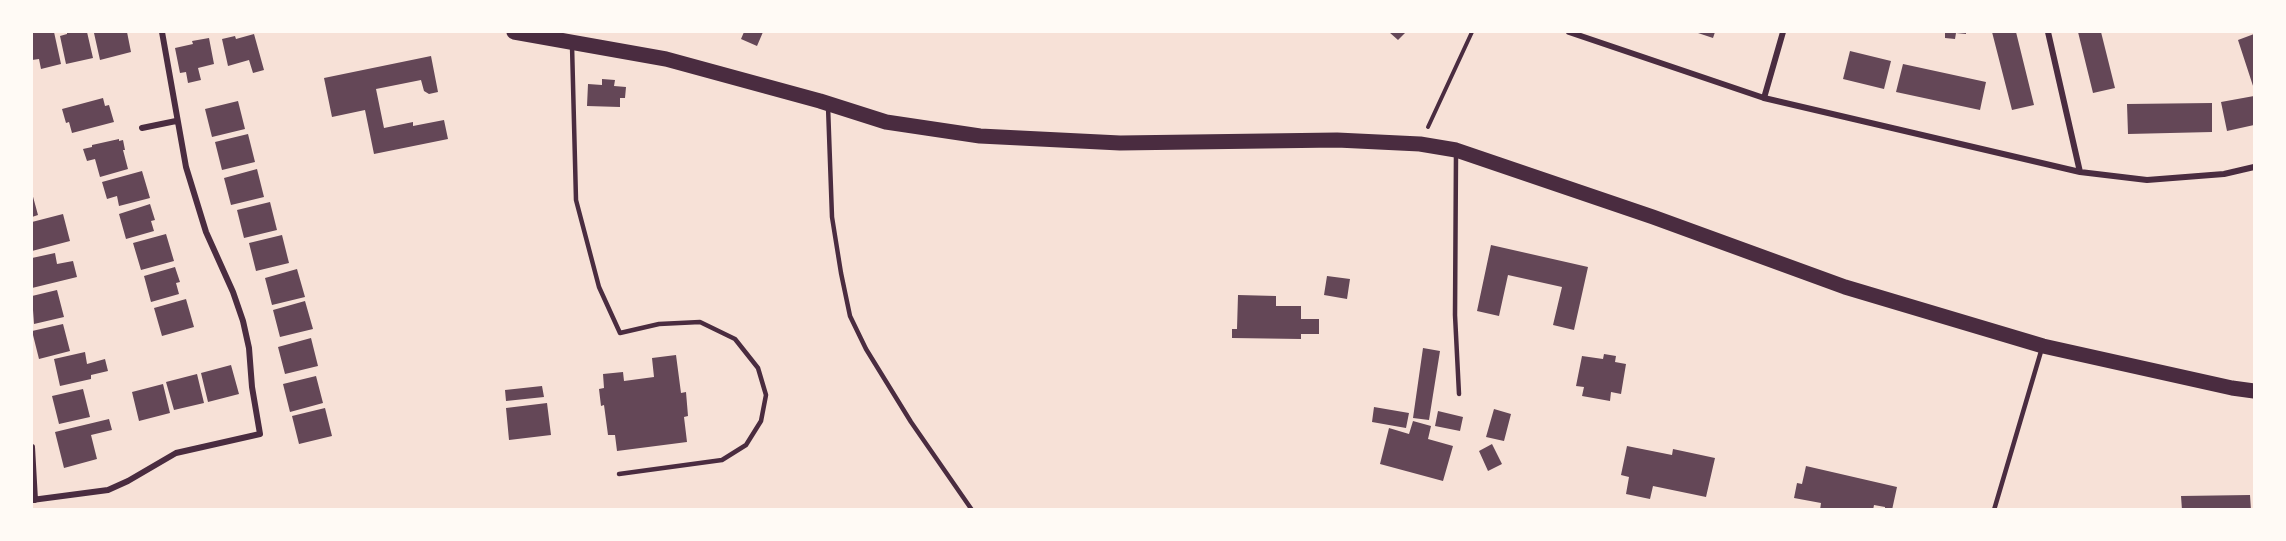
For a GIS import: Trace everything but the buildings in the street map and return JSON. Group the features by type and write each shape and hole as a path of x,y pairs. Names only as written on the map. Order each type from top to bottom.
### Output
{"main road":[{"path":"514,32 666,59 828,103 886,122 980,136 1120,143 1337,140 1420,144 1456,150 1845,286 2043,346 2221,386 2254,391"}],"street":[{"path":"32,447 33,500 85,495 108,490 176,453 260,434 252,387 249,348 243,321 234,292 206,232 186,167 162,32"},
{"path":"1569,32 1764,98 2080,172 2146,180 2224,174 2254,167"},
{"path":"1764,98 1783,32"},
{"path":"2048,32 2080,172"},
{"path":"142,128 176,121"}],"lane":[{"path":"572,42 576,200 599,287 620,333 659,324 700,322 735,339 758,368 766,395 761,421 746,445 722,460 619,474"},
{"path":"828,103 832,217 850,316 866,349 900,404 972,510"},
{"path":"1456,150 1455,315 1459,394"},
{"path":"1994,510 2043,346"}],"path":[{"path":"1420,144 1472,32"}]}
